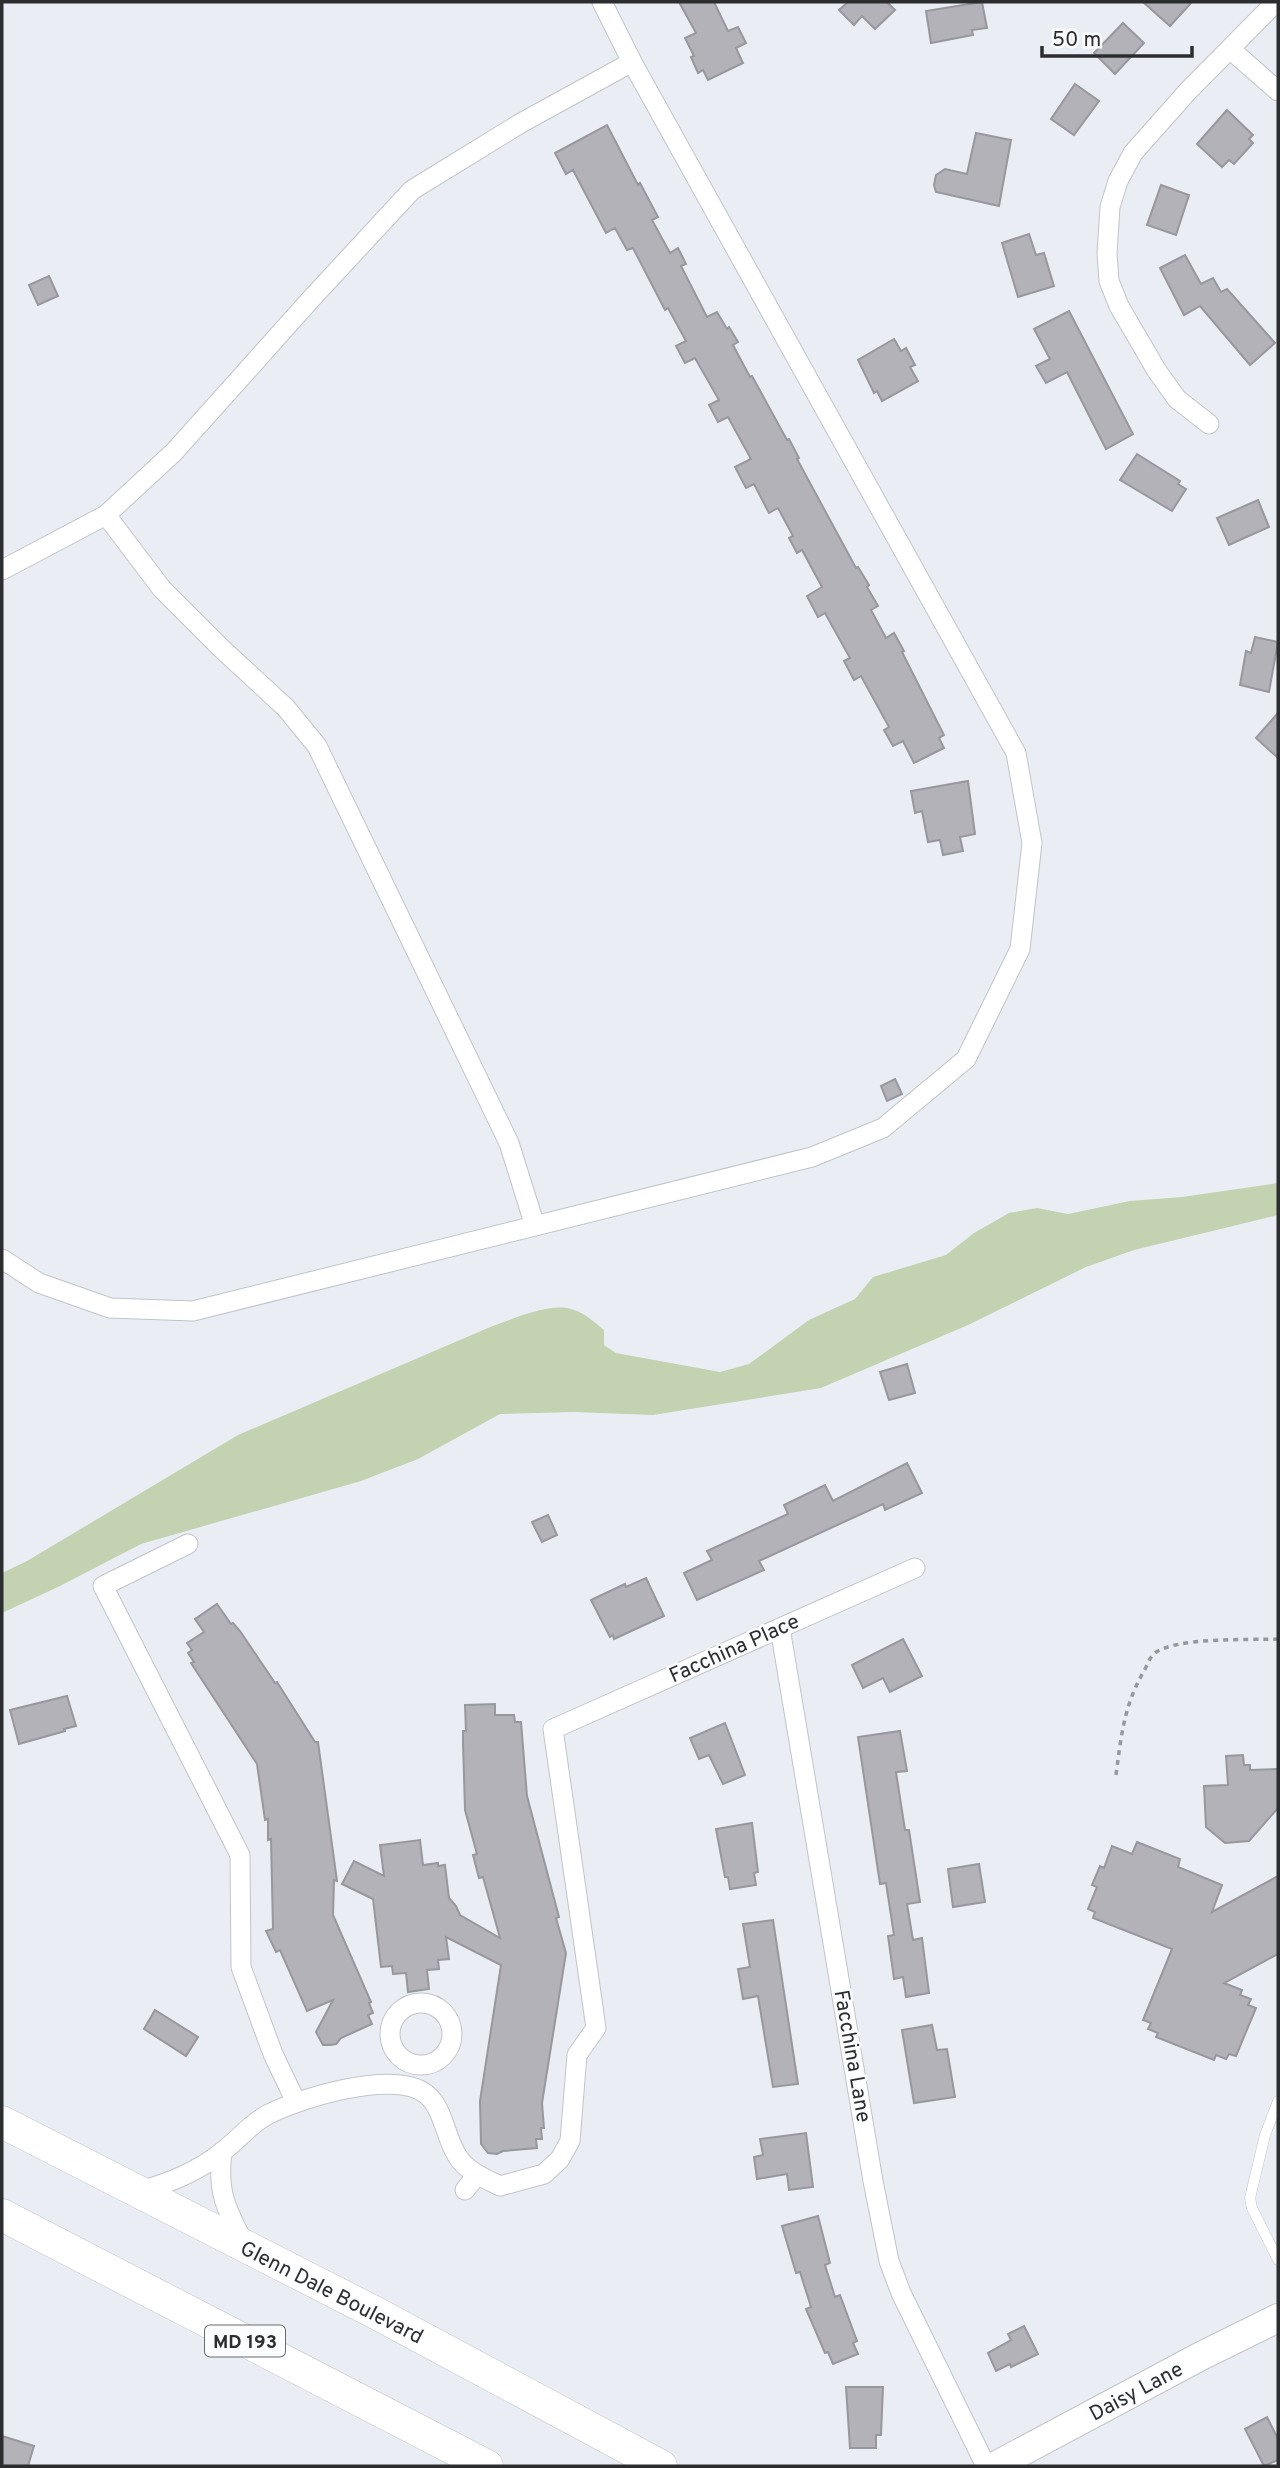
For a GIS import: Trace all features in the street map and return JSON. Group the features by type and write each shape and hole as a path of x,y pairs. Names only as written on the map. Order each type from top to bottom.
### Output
{"main road":[{"name":"Glenn Dale Boulevard","path":"2,2122 374,2312 661,2466"},
{"name":"MD 193","path":"2,2215 487,2466"}],"street":[{"path":"2,1259 39,1283 110,1308 193,1311 812,1157 883,1128 966,1059 1020,949 1032,843 1016,753 632,62 602,2"},
{"path":"1209,424 1177,399 1128,325 1109,281 1107,230 1110,207 1118,181 1133,153 1188,91 1276,2"},
{"path":"1230,49 1278,91"},
{"path":"2,570 106,514 174,452 412,190 521,123 632,62"},
{"path":"106,514 162,589 220,648 286,708 317,746 509,1143 535,1226"},
{"path":"188,1544 103,1586 240,1855 241,1967 272,2054 296,2102"},
{"name":"Facchina Place","path":"408,2085 426,2094 436,2106 471,2182 500,2186 544,2174 560,2159 570,2141 577,2056 596,2028 553,1729 915,1568"},
{"name":"Facchina Lane","path":"780,1628 873,2181 889,2260 915,2325 986,2466"},
{"path":"141,2191 198,2170 264,2117 296,2102 364,2085 408,2085 415,2065"},
{"path":"222,2152 219,2179 222,2197 247,2248"},
{"name":"Daisy Lane","path":"995,2466 1278,2318"}],"lane":[{"path":"1278,2101 1265,2135 1250,2198 1252,2208 1278,2260"}],"path":[{"path":"1116,1775 1124,1716 1136,1685 1154,1653 1173,1645 1191,1642 1278,1639"}],"green space":[{"path":"1278,1183 1278,1215 1134,1250 1086,1267 968,1325 821,1388 653,1415 574,1412 500,1414 418,1459 361,1481 141,1544 2,1613 2,1573 27,1561 238,1435 522,1315 553,1308 576,1310 604,1330 604,1345 616,1353 720,1372 749,1364 809,1320 855,1299 873,1277 946,1255 974,1233 1009,1213 1037,1208 1068,1214 1130,1201 1182,1197"}],"building":[{"path":"679,2 714,2 728,31 738,27 746,43 736,48 743,63 708,80 703,70 698,73 691,57 694,56 685,38 696,33"},
{"path":"848,2 887,2 895,10 875,29 862,16 854,25 839,10"},
{"path":"982,2 987,28 972,30 973,35 931,43 926,11"},
{"path":"1143,2 1192,2 1170,26"},
{"path":"1123,23 1144,43 1115,74 1094,53"},
{"path":"1075,84 1099,101 1074,135 1051,119"},
{"path":"1227,110 1253,135 1249,139 1253,143 1234,164 1229,160 1222,167 1197,144"},
{"path":"607,125 658,217 652,220 670,253 678,248 686,264 681,266 707,317 717,312 738,342 733,345 750,377 752,376 787,440 789,439 799,458 797,459 856,568 858,567 869,585 867,587 878,606 871,610 886,638 894,633 904,651 902,652 944,735 939,738 944,748 914,763 903,741 893,746 884,730 889,727 861,676 854,680 844,661 850,658 825,613 818,617 807,596 822,587 802,550 797,553 789,538 793,536 778,508 769,513 754,484 746,488 735,467 751,459 728,417 718,422 709,405 719,400 695,358 685,363 676,346 686,341 668,308 665,310 633,248 627,250 615,228 606,233 573,170 566,174 555,153"},
{"path":"976,133 1011,140 999,206 936,192 936,175 945,169 967,174"},
{"path":"1161,185 1189,195 1176,235 1147,225"},
{"path":"1029,234 1036,255 1044,253 1054,286 1018,297 1002,243"},
{"path":"1185,255 1201,284 1213,278 1221,292 1227,289 1275,343 1250,365 1200,306 1184,315 1160,268"},
{"path":"49,276 58,296 38,305 29,285"},
{"path":"1069,311 1133,434 1106,449 1067,372 1046,383 1036,366 1050,359 1034,329"},
{"path":"894,339 901,351 906,348 915,365 910,367 918,381 882,401 877,391 874,393 858,360"},
{"path":"1137,454 1180,481 1178,484 1186,489 1172,511 1120,480"},
{"path":"1258,500 1269,527 1229,545 1217,518"},
{"path":"1255,637 1278,642 1269,692 1240,685 1246,651 1251,653"},
{"path":"1278,713 1278,758 1256,738"},
{"path":"968,781 975,834 960,837 963,851 943,855 940,840 928,842 922,811 915,813 911,791"},
{"path":"895,1079 902,1094 887,1101 881,1086"},
{"path":"907,1364 915,1393 889,1400 880,1372"},
{"path":"907,1463 922,1493 885,1510 883,1504 759,1561 764,1570 697,1600 684,1573 712,1560 707,1551 788,1514 784,1505 825,1485 833,1501"},
{"path":"548,1515 557,1535 542,1542 532,1522"},
{"path":"646,1578 664,1616 614,1639 613,1635 610,1637 591,1600 625,1584 626,1587"},
{"path":"217,1604 231,1624 240,1631 275,1683 277,1682 315,1742 318,1742 337,1881 334,1880 333,1915 371,2002 369,2003 373,2013 368,2015 372,2024 341,2038 336,2044 323,2045 316,2032 333,2000 307,2011 280,1950 276,1952 266,1931 273,1929 271,1839 268,1840 268,1819 265,1820 257,1764 191,1663 194,1662 188,1653 192,1650 187,1643 204,1632 195,1619"},
{"path":"903,1639 922,1676 890,1692 883,1678 863,1688 852,1665"},
{"path":"67,1696 76,1726 19,1744 10,1710"},
{"path":"495,1704 495,1715 514,1715 515,1722 521,1722 527,1796 566,1953 542,2103 542,2139 536,2139 537,2148 497,2154 488,2153 481,2144 480,2101 501,1965 446,1937 449,1959 438,1960 439,1969 427,1970 429,1989 408,1992 406,1973 393,1974 392,1966 381,1967 373,1899 342,1884 354,1861 384,1876 380,1845 420,1840 423,1865 445,1865 449,1898 460,1915 500,1938 483,1877 479,1878 473,1855 477,1854 465,1810 463,1742 463,1731 466,1731 465,1705"},
{"path":"725,1723 745,1775 723,1784 709,1755 699,1759 690,1738"},
{"path":"900,1731 907,1771 896,1772 905,1830 909,1830 920,1902 907,1904 913,1940 922,1938 929,1993 906,1997 903,1977 894,1979 888,1936 894,1935 886,1883 880,1884 858,1737"},
{"path":"1243,1755 1244,1765 1250,1765 1250,1770 1278,1769 1278,1808 1249,1841 1225,1843 1206,1827 1204,1786 1228,1785 1226,1756"},
{"path":"752,1823 758,1872 754,1873 756,1885 730,1889 728,1877 725,1877 716,1829"},
{"path":"1137,1842 1180,1859 1178,1867 1222,1885 1212,1912 1278,1876 1278,1954 1224,1983 1242,1990 1240,1995 1251,1999 1248,2005 1256,2008 1236,2056 1229,2054 1226,2059 1216,2055 1214,2060 1156,2037 1158,2033 1148,2029 1151,2023 1143,2020 1172,1949 1093,1918 1095,1912 1088,1909 1097,1887 1092,1885 1100,1866 1104,1868 1112,1846 1132,1854"},
{"path":"979,1864 985,1902 953,1907 948,1869"},
{"path":"773,1920 798,2084 773,2087 758,1996 743,1999 738,1969 750,1967 743,1924"},
{"path":"155,2010 198,2037 186,2056 144,2029"},
{"path":"932,2025 937,2050 947,2049 955,2097 914,2103 902,2030"},
{"path":"806,2133 813,2187 789,2190 787,2174 757,2179 754,2157 763,2155 760,2139"},
{"path":"818,2216 830,2263 825,2265 835,2297 840,2295 857,2341 853,2343 858,2354 833,2364 828,2352 825,2353 806,2309 811,2307 800,2272 796,2273 782,2226"},
{"path":"1024,2326 1038,2354 996,2371 988,2353 1011,2340 1008,2334"},
{"path":"846,2387 883,2387 881,2435 876,2435 876,2448 850,2448"},
{"path":"1267,2417 1278,2439 1278,2460 1264,2466 1245,2429"},
{"path":"2,2436 34,2446 28,2466 2,2466"}]}
